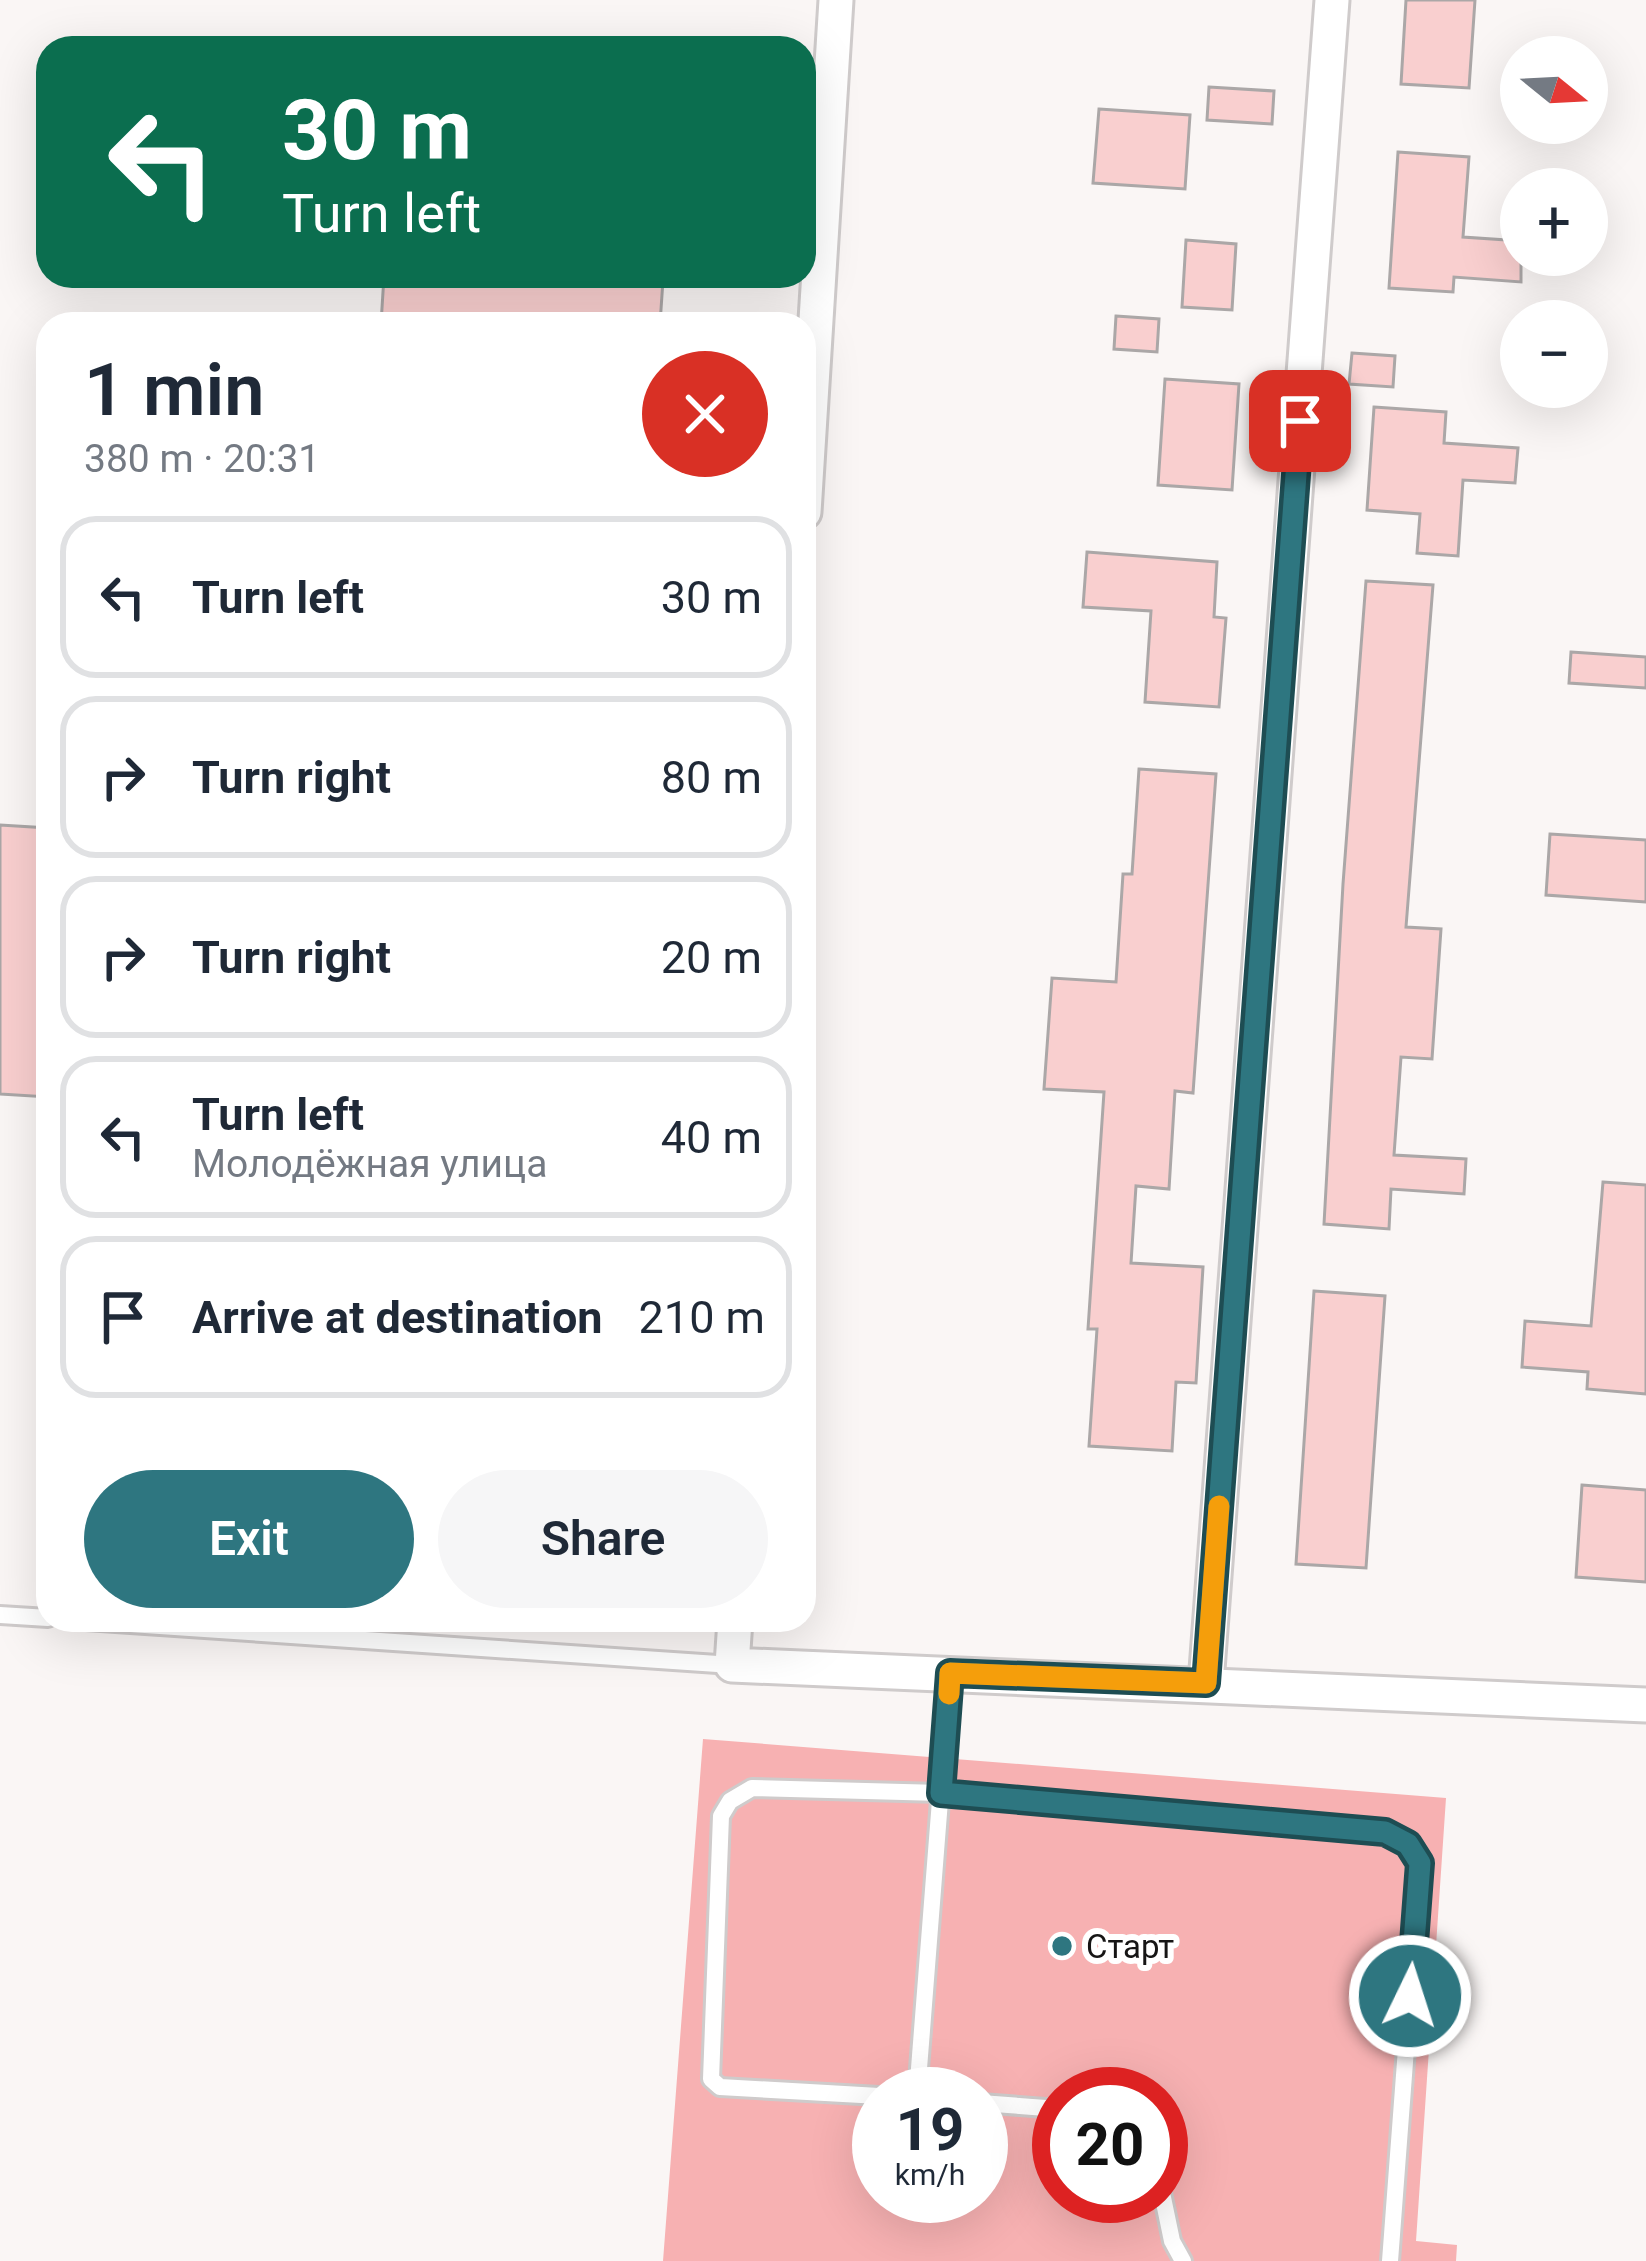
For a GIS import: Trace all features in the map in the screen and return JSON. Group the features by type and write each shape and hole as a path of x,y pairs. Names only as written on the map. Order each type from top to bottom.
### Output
{"street":[{"path":"816,320 836,0"},
{"path":"1206,1683 1332,0"},
{"path":"734,1632 732,1665 1646,1705"}],"lane":[{"path":"0,1615 36,1617"},
{"path":"247,1632 732,1665"},
{"path":"919,2067 950,1673"},
{"path":"852,2094 720,2087 711,2080 721,1816 730,1801 752,1788 941,1793 1385,1832 1408,1844 1420,1863 1390,2261"},
{"path":"1168,2223 1183,2261"}],"shaded area":[{"name":"Старт","path":"703,1739 1446,1798 1416,2241 1457,2245 1456,2261 663,2261"}],"building":[{"path":"1406,0 1475,0 1469,88 1401,84"},
{"path":"1209,87 1274,91 1272,124 1207,120"},
{"path":"1099,109 1190,115 1185,189 1093,183"},
{"path":"1398,152 1469,157 1463,237 1500,240 1500,276 1521,276 1521,282 1454,277 1453,292 1389,288"},
{"path":"1186,240 1236,244 1232,310 1182,307"},
{"path":"383,288 662,288 661,312 382,312"},
{"path":"1116,316 1159,319 1157,352 1114,349"},
{"path":"1352,353 1395,356 1393,387 1349,384"},
{"path":"1165,379 1239,384 1232,490 1158,485"},
{"path":"1374,407 1446,412 1444,443 1518,448 1515,483 1463,480 1458,556 1417,553 1420,514 1367,510"},
{"path":"1087,552 1217,562 1214,617 1226,618 1219,707 1145,702 1151,611 1083,607"},
{"path":"1366,581 1433,585 1406,927 1441,929 1432,1059 1401,1057 1394,1155 1466,1159 1464,1194 1391,1189 1389,1229 1324,1224"},
{"path":"1571,652 1646,657 1646,688 1569,683"},
{"path":"1139,769 1216,774 1193,1093 1175,1091 1169,1189 1136,1186 1131,1263 1203,1267 1196,1383 1176,1382 1172,1451 1089,1446 1097,1329 1088,1329 1104,1092 1044,1089 1052,978 1116,982 1123,874 1132,874"},
{"path":"0,825 36,827 36,1096 0,1094"},
{"path":"1550,834 1646,840 1646,902 1546,895"},
{"path":"1603,1182 1646,1185 1646,1394 1587,1389 1588,1372 1522,1367 1525,1321 1591,1326"},
{"path":"1314,1291 1385,1296 1366,1568 1296,1564"},
{"path":"1582,1485 1646,1490 1646,1582 1576,1577"}],"slow traffic":[{"path":"949,1694 950,1673 1206,1683 1219,1506"}],"place":[{"name":"Старт","path":"1062,1946"}],"route":[{"path":"1300,421 1206,1683 950,1673 941,1793 1385,1832 1399,1837 1420,1863 1410,1996"}]}
